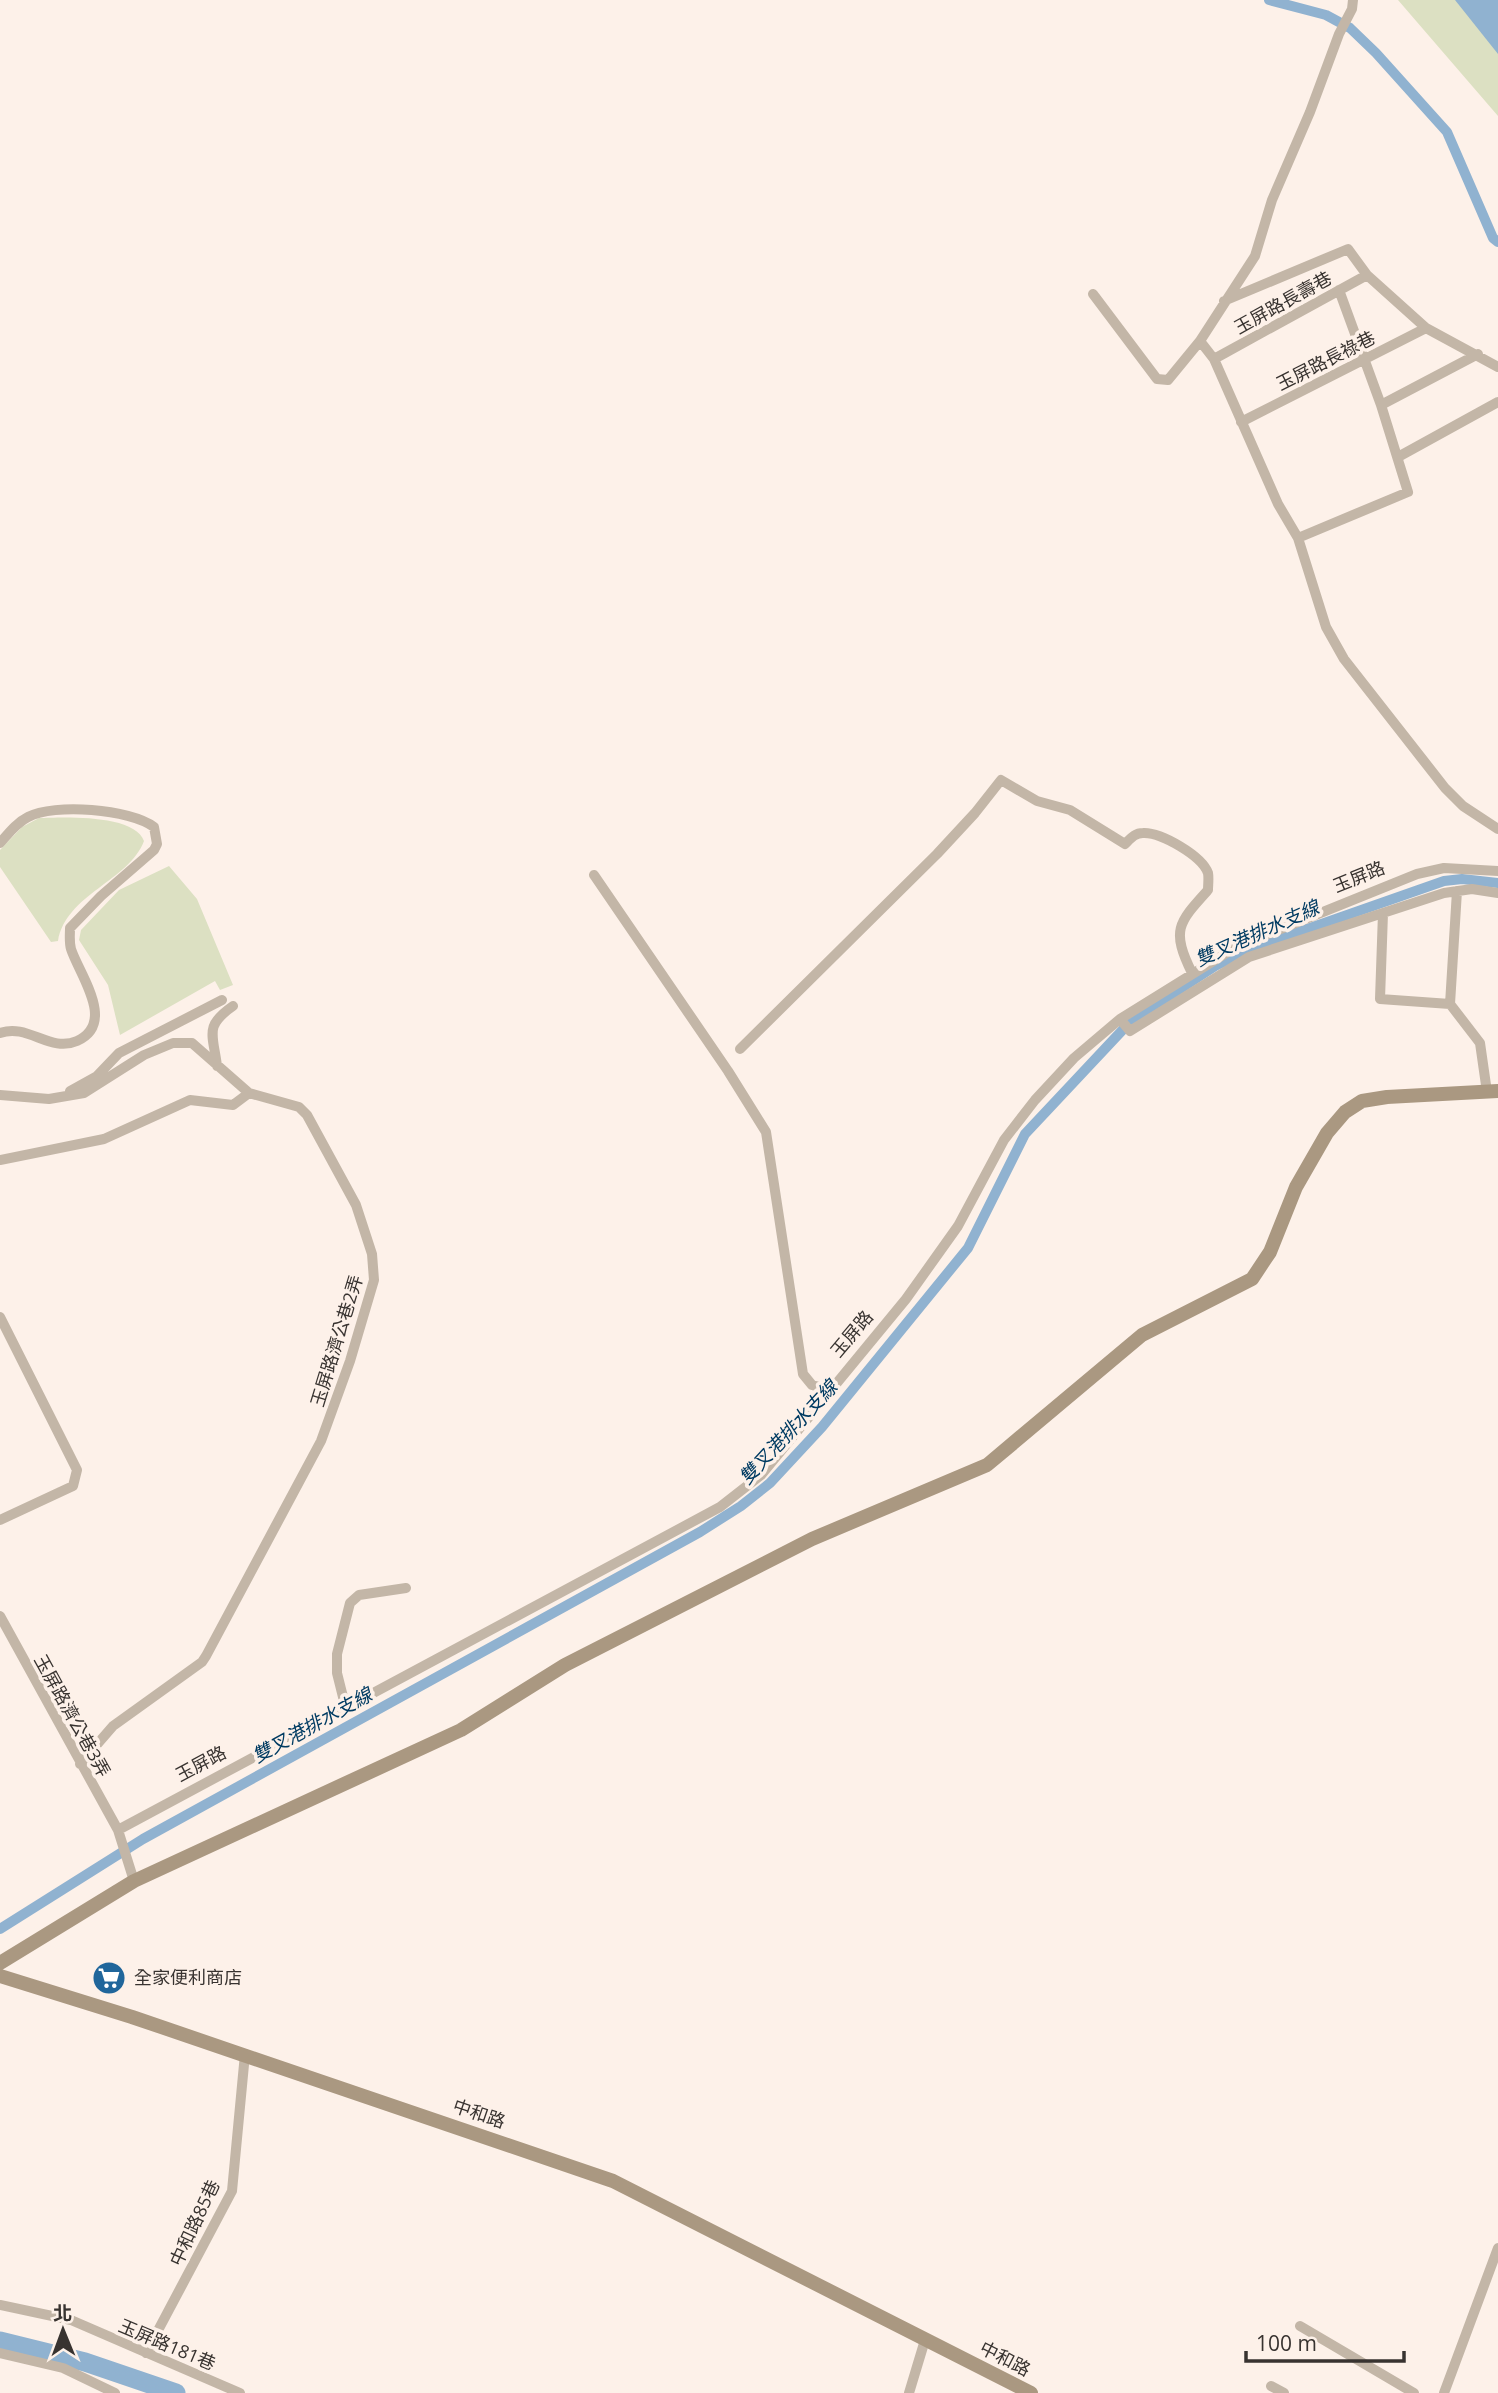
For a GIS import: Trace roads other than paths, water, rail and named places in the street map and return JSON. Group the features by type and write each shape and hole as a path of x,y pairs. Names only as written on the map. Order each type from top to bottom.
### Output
{"street":[{"path":"1093,294 1157,379 1168,380 1200,341 1255,256 1272,200 1310,113 1352,5"},
{"path":"1224,302 1348,249 1367,275 1426,328 1498,367"},
{"name":"玉屏路長壽巷","path":"1214,359 1367,275"},
{"path":"1298,538 1408,492 1381,405 1339,290"},
{"name":"玉屏路長祿巷","path":"1241,422 1426,328"},
{"path":"1200,341 1214,359 1278,504 1298,538 1326,627 1344,659 1445,788 1463,806 1498,829"},
{"path":"1381,405 1478,354"},
{"path":"1398,457 1498,402"},
{"path":"740,1049 937,853 975,813 1001,780 1037,801 1070,810 1125,844 1135,834 1147,832 1183,848 1199,860 1208,874 1208,890 1186,912 1179,928 1179,945 1192,973"},
{"path":"0,843 27,817 54,810 129,814 148,822 157,834 154,850 101,896 70,928 71,948 94,999 95,1013 90,1028 82,1039 70,1044 58,1044 25,1030 0,1033"},
{"name":"玉屏路","path":"118,1830 720,1507 761,1475 929,1268 958,1226 1004,1140 1035,1100 1074,1058 1121,1019 1236,947 1417,874 1444,867 1498,871"},
{"path":"594,874 728,1071 766,1132 803,1374 812,1385 830,1390"},
{"path":"1121,1019 1130,1031 1249,957 1457,891 1472,889 1498,893"},
{"path":"0,1963 70,1917 134,1881 461,1730 565,1665 812,1539 987,1465 1142,1335 1252,1279 1270,1252 1296,1187 1327,1133 1345,1112 1362,1101 1387,1097 1493,1091 1480,1043 1450,1004 1457,891"},
{"path":"1383,913 1380,999 1450,1004"},
{"path":"49,1099 77,1089 97,1076 119,1053 222,1000"},
{"path":"217,1066 212,1026 216,1018 233,1006"},
{"name":"玉屏路濟公巷2弄","path":"0,1096 49,1099 84,1093 144,1055 182,1041 199,1046 217,1066 249,1093 290,1102 307,1115 356,1205 372,1254 372,1292 321,1441 206,1656 202,1662 113,1727 80,1764"},
{"path":"0,1160 104,1139 191,1100 233,1105 249,1093"},
{"path":"0,1317 77,1470 73,1486 0,1521"},
{"path":"346,1709 337,1673 337,1654 350,1603 359,1595 405,1588"},
{"name":"玉屏路濟公巷3弄","path":"0,1616 118,1830"},
{"path":"118,1830 134,1881"},
{"name":"中和路","path":"0,1976 30,1983 244,2054 613,2181 1031,2393"},
{"name":"中和路85巷","path":"146,2353 232,2191 244,2054"},
{"path":"1444,2393 1498,2248"},
{"name":"玉屏路181巷","path":"0,2305 71,2320 240,2393"},
{"path":"1300,2326 1414,2393"},
{"path":"909,2393 925,2340"},
{"path":"0,2353 63,2368 115,2393"},
{"path":"1271,2386 1284,2393"}],"water":[{"path":"1455,0 1498,0 1498,54"}],"waterway":[{"path":"1269,0 1326,15 1350,28 1376,53 1447,132 1493,238 1498,242"},
{"name":"雙叉港排水支線","path":"0,1929 143,1839 700,1532 741,1506 770,1483 822,1427 968,1248 1025,1134 1131,1021 1215,966 1253,948 1444,881 1462,879 1498,883"},
{"path":"0,2341 85,2362 176,2393"}],"place":[{"name":"全家便利商店","path":"109,1978"}]}
